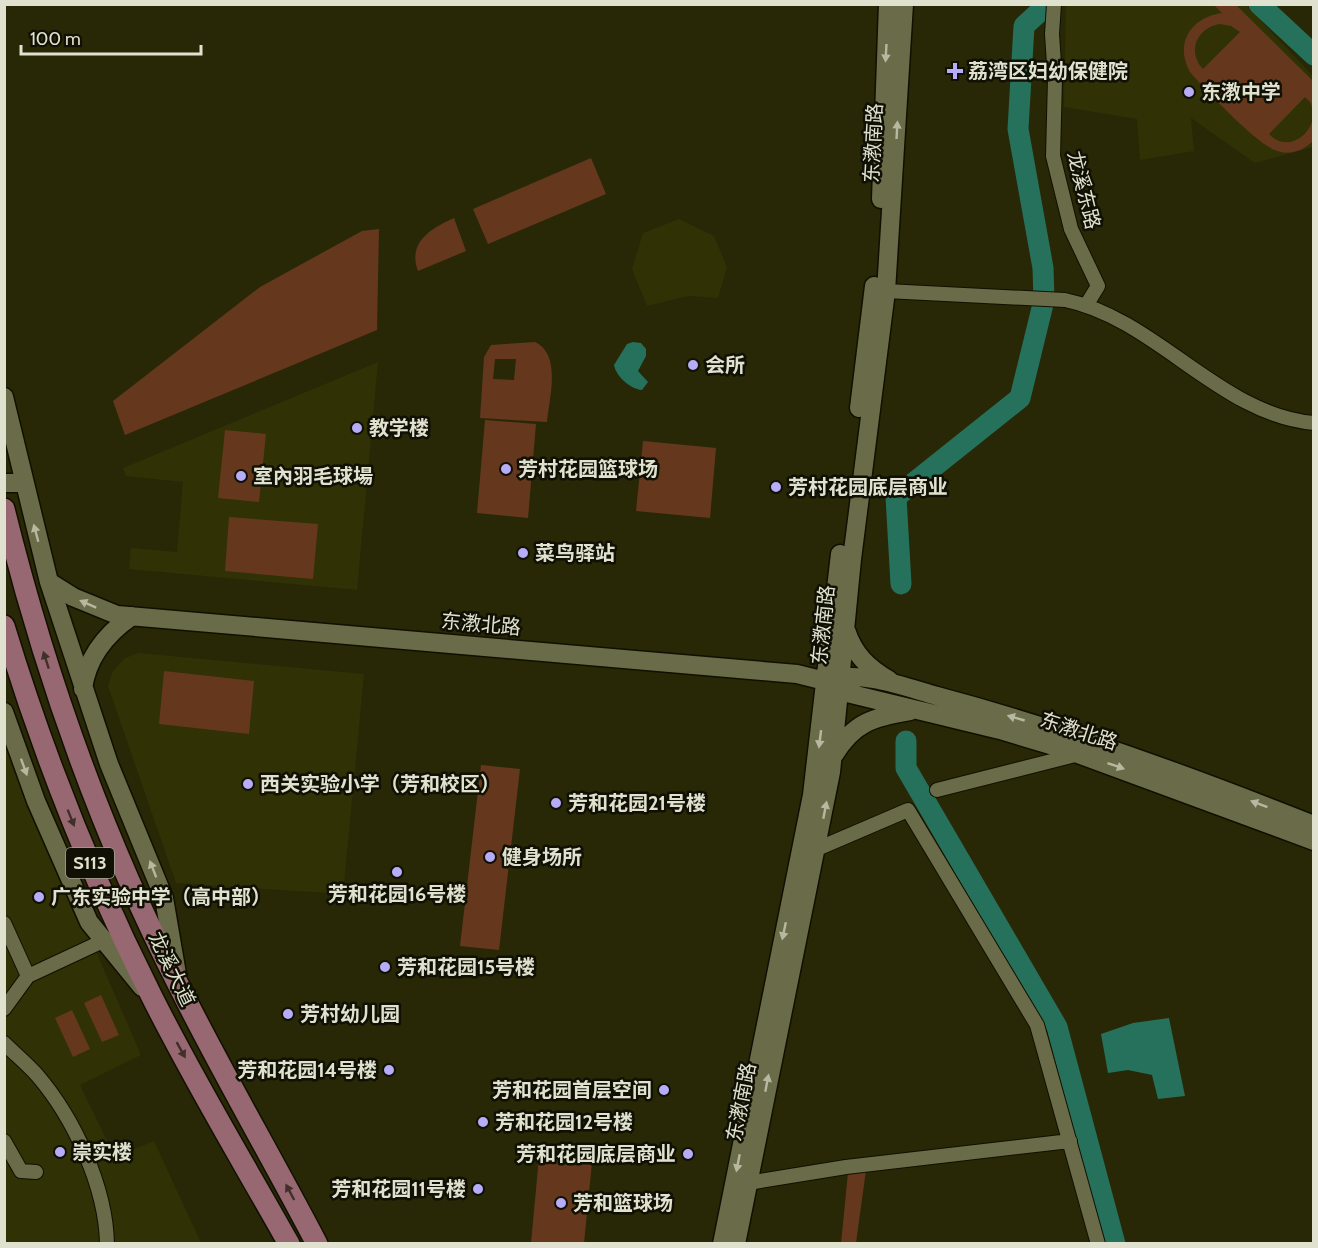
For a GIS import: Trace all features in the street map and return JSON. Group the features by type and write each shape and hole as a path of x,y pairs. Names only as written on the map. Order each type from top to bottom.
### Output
{"main road":[{"name":"龙溪大道","path":"4,509 31,612 64,716 108,830 179,987 317,1244"},
{"name":"龙溪大道","path":"4,626 35,723 82,846 153,999 289,1244"}],"street":[{"name":"东漖南路","path":"736,1244 817,849 833,756 835,683 881,192 888,4"},
{"name":"东漖南路","path":"722,1244 845,627 886,291 903,4"},
{"name":"龙溪东路","path":"1054,4 1052,34 1055,79 1053,156 1071,229 1098,286 1087,304"},
{"path":"886,291 1065,300 1087,304 1176,354 1246,403 1269,414 1314,423"},
{"path":"4,397 49,582 83,689 109,764 164,898 179,987"},
{"path":"4,483 24,483"},
{"name":"东漖北路","path":"49,582 97,608 132,616 796,674 835,683 918,710 1000,730 1079,754 1314,840"},
{"path":"83,689 85,672 98,647 132,616"},
{"path":"845,627 859,658 872,670 898,686"},
{"name":"东漖北路","path":"835,683 898,686 1063,733 1314,825"},
{"path":"833,756 843,739 863,723 918,710"},
{"path":"4,712 36,801 89,922 153,999"},
{"path":"937,790 1079,754"},
{"path":"817,849 908,810 1037,1025 1098,1244"},
{"path":"4,923 28,976"},
{"path":"4,1009 28,976 103,941"},
{"path":"4,1043 43,1084 60,1108 89,1161 98,1189 107,1244"},
{"path":"4,1141 21,1171 36,1172"},
{"path":"748,1184 846,1167 1070,1141"}],"shaded area":[{"name":"东漖中学","path":"1066,5 1246,5 1313,76 1313,147 1255,163 1191,118 1194,151 1140,160 1137,119 1064,107"},
{"path":"1214,5 1236,5 1313,81 1313,113 1311,103 1305,97 1269,134 1282,142 1296,140 1307,131 1313,117 1313,141 1305,147 1296,152 1285,153 1267,146 1231,115 1190,72 1184,52 1188,34 1202,20 1222,13","holes":["1220,24 1231,26 1240,32 1203,69 1195,55 1200,35 1212,26"]},
{"path":"591,158 606,194 488,244 473,209"},
{"path":"454,218 466,251 418,271 415,261 419,244 438,226"},
{"path":"679,219 714,236 727,267 718,298 688,296 647,306 632,269 643,233"},
{"path":"379,229 377,330 125,435 113,401 260,287 362,231"},
{"path":"535,342 543,348 549,357 552,378 547,422 480,418 484,357 491,345","holes":["495,359 516,359 514,380 493,379"]},
{"path":"641,343 646,349 646,356 638,371 648,382 642,390 624,381 614,365 627,344"},
{"path":"378,362 357,590 129,569 131,548 177,552 183,482 126,476 123,468"},
{"name":"芳村花园篮球场","path":"485,420 536,424 528,518 477,513"},
{"name":"室內羽毛球場","path":"225,430 266,434 259,502 218,498"},
{"path":"643,441 716,448 710,518 636,511"},
{"path":"229,517 318,524 313,579 225,571"},
{"name":"西关实验小学（芳和校区）","path":"139,653 364,674 343,894 176,883 108,686 113,671 125,658"},
{"path":"164,671 254,681 249,734 159,724"},
{"name":"广东实验中学（高中部）","path":"4,739 141,1055 80,1085 115,1157 154,1141 201,1243 5,1243"},
{"name":"健身场所","path":"481,765 520,769 499,950 460,946"},
{"path":"101,995 119,1035 102,1042 84,1003"},
{"path":"72,1010 90,1049 73,1057 55,1018"},
{"path":"1169,1018 1185,1096 1158,1099 1152,1075 1128,1070 1108,1073 1101,1034 1133,1023"},
{"name":"芳和篮球场","path":"539,1157 592,1162 584,1243 531,1243"},
{"path":"866,1170 856,1243 841,1244 848,1173"}],"waterway":[{"path":"901,584 896,497 1020,398 1044,300 1043,268 1018,129 1024,26 1048,4"},
{"path":"1259,4 1314,55"},
{"path":"906,741 906,768 1057,1027 1115,1244"}],"place":[{"name":"荔湾区妇幼保健院","path":"955,71"},
{"name":"东漖中学","path":"1189,92"},
{"name":"会所","path":"693,365"},
{"name":"教学楼","path":"357,428"},
{"name":"芳村花园篮球场","path":"506,469"},
{"name":"室內羽毛球場","path":"241,476"},
{"name":"芳村花园底层商业","path":"776,487"},
{"name":"菜鸟驿站","path":"523,553"},
{"name":"西关实验小学（芳和校区）","path":"248,784"},
{"name":"芳和花园21号楼","path":"556,803"},
{"name":"健身场所","path":"490,857"},
{"name":"芳和花园16号楼","path":"397,872"},
{"name":"广东实验中学（高中部）","path":"39,897"},
{"name":"芳和花园15号楼","path":"385,967"},
{"name":"芳村幼儿园","path":"288,1014"},
{"name":"芳和花园14号楼","path":"389,1070"},
{"name":"芳和花园首层空间","path":"664,1090"},
{"name":"芳和花园12号楼","path":"483,1122"},
{"name":"崇实楼","path":"60,1152"},
{"name":"芳和花园底层商业","path":"688,1154"},
{"name":"芳和花园11号楼","path":"478,1189"},
{"name":"芳和篮球场","path":"561,1203"}]}
